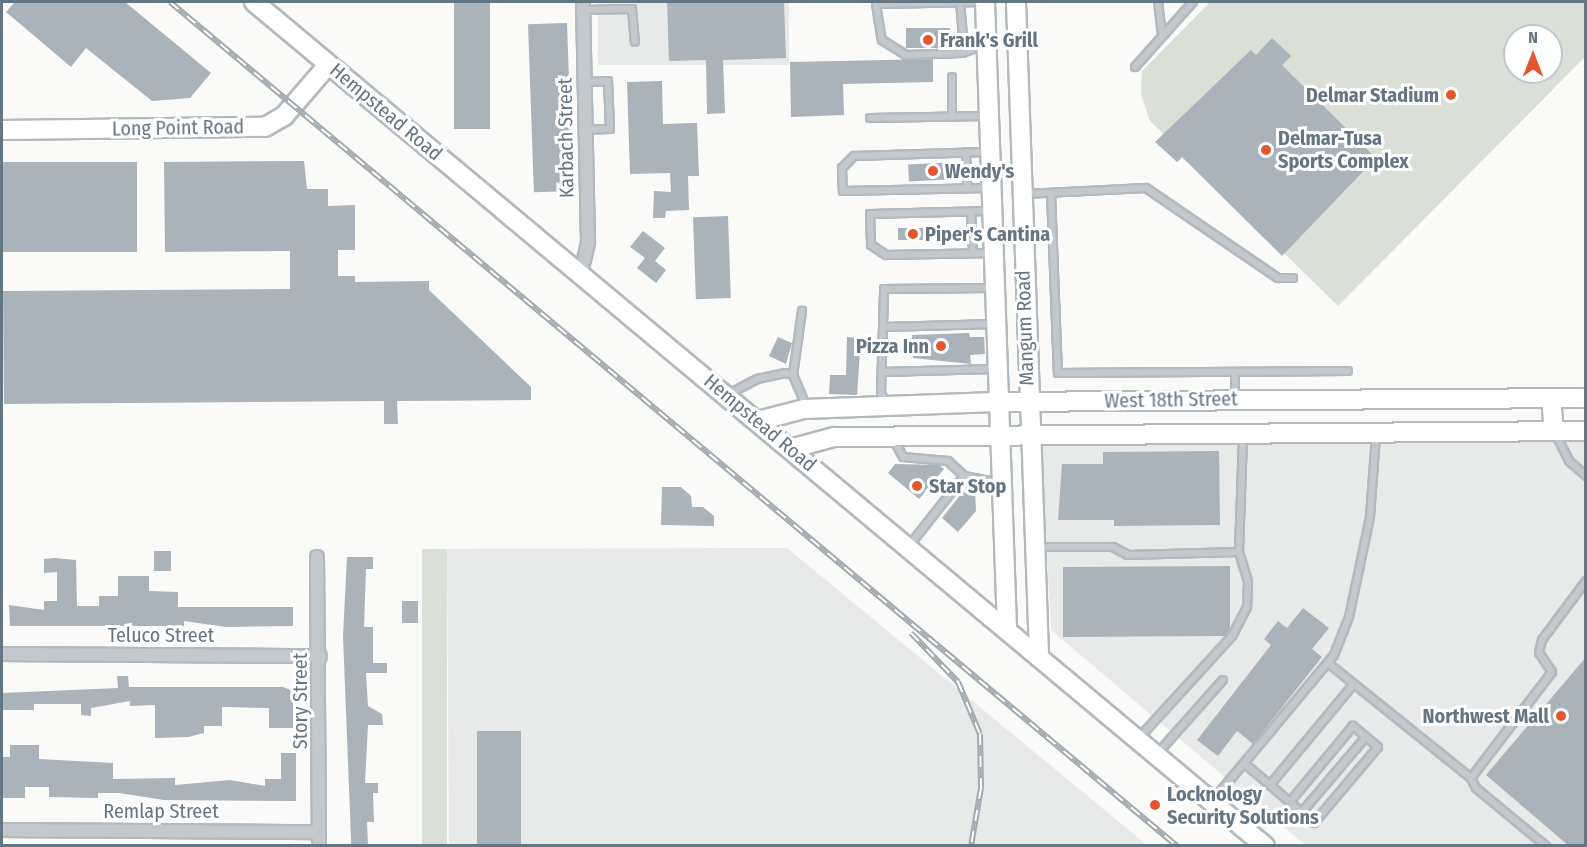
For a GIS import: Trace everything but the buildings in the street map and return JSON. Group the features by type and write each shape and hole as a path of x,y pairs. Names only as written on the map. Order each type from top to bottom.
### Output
{"main road":[{"name":"Hempstead Road","path":"254,2 1007,628 1265,846"},
{"name":"Mangum Road","path":"985,2 996,324 996,402 1007,628"},
{"name":"Mangum Road","path":"1016,2 1027,402 1039,655"},
{"name":"Long Point Road","path":"2,130 265,127 285,116 328,65"},
{"path":"992,200 1021,197"},
{"path":"1551,398 1554,432"},
{"name":"West 18th Street","path":"758,421 808,409 996,402 1586,398"},
{"path":"1374,399 1376,432"},
{"path":"1238,400 1244,433"},
{"path":"887,406 892,436"},
{"name":"West 18th Street","path":"790,449 834,437 1586,431"}],"street":[{"name":"Karbach Street","path":"581,273 588,242 583,6"},
{"name":"Story Street","path":"317,557 320,656 320,846"},
{"name":"Teluco Street","path":"2,654 320,656"},
{"name":"Remlap Street","path":"2,830 320,831"}],"lane":[{"path":"960,2 963,37 986,45"},
{"path":"985,2 876,4 882,40 906,55 962,53 986,45"},
{"path":"1158,2 1162,33"},
{"path":"1135,67 1162,33 1193,2"},
{"path":"583,6 633,9 635,42"},
{"path":"952,77 952,117"},
{"path":"585,82 608,81 610,129 586,130"},
{"path":"870,118 989,116"},
{"path":"966,152 967,188"},
{"path":"990,152 854,156 842,168 843,190 967,188 992,200"},
{"path":"1021,197 1146,188 1278,278 1293,278"},
{"path":"1052,193 1058,373 1348,371"},
{"path":"992,200 971,212 870,214 871,245 886,255 994,253"},
{"path":"971,212 972,254"},
{"path":"887,406 881,393 884,289 995,288"},
{"path":"802,311 793,375 808,409"},
{"path":"883,327 996,324"},
{"path":"882,372 996,369"},
{"path":"1235,372 1238,400"},
{"path":"727,395 757,379 793,375"},
{"path":"1213,801 1328,663 1354,595 1379,455 1376,432"},
{"path":"1554,432 1569,461 1586,476"},
{"path":"1139,739 1233,635 1247,607 1248,582 1239,552 1239,446 1244,433"},
{"path":"892,436 903,457 948,461 964,476 1000,483"},
{"path":"908,546 964,476"},
{"path":"1033,547 1113,548 1128,555 1239,552"},
{"path":"1471,778 1552,672 1539,653 1542,640 1586,581"},
{"path":"1328,663 1471,778 1476,788 1546,846"},
{"path":"1157,754 1223,680"},
{"path":"1270,785 1354,684"},
{"path":"1245,764 1314,823 1378,747 1353,726 1290,802"},
{"path":"1302,812 1365,738"}],"shaded area":[{"path":"598,2 789,2 789,65 598,65"},
{"path":"1210,2 1585,2 1585,57 1563,79 1563,24 1503,24 1503,84 1558,84 1338,306 1150,121 1141,94 1142,71"},
{"path":"1585,436 1585,845 1305,845 1051,630 1041,439"},
{"path":"787,548 1147,845 449,845 447,549"},
{"path":"422,549 447,549 447,845 422,845"}],"railway":[{"path":"170,2 1177,846"},
{"path":"911,633 958,682 980,734 981,788 971,846"}],"place":[{"name":"Frank's Grill","path":"928,40"},
{"name":"Delmar Stadium","path":"1451,95"},
{"name":"Delmar-Tusa Sports Complex","path":"1266,150"},
{"name":"Wendy's","path":"933,171"},
{"name":"Piper's Cantina","path":"913,234"},
{"name":"Pizza Inn","path":"941,346"},
{"name":"Star Stop","path":"917,486"},
{"name":"Northwest Mall","path":"1561,716"},
{"name":"Locknology Security Solutions","path":"1155,805"}]}
